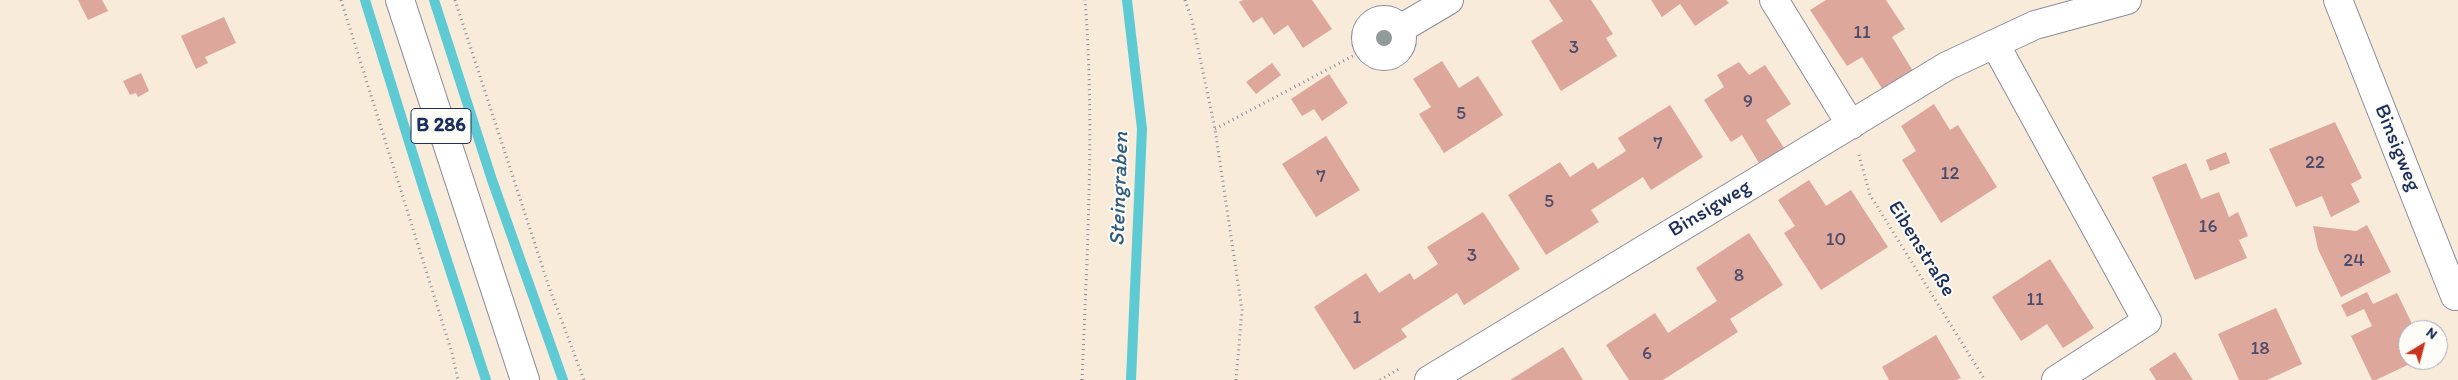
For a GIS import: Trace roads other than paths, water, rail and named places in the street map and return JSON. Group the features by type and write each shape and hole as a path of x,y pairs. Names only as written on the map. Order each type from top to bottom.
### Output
{"street":[{"name":"B 286","path":"400,0 525,380"},
{"path":"1368,48 1378,56 1390,55 1396,52 1402,41 1400,29 1449,0"},
{"path":"1774,0 1851,124"},
{"name":"Binsigweg","path":"1429,380 1947,66 2035,25 2127,0"},
{"name":"Binsigweg","path":"2338,0 2455,296"},
{"path":"1994,44 2147,321 2056,380"}],"waterway":[{"path":"365,0 486,380"},
{"path":"434,0 492,180 563,380"},
{"name":"Steingraben","path":"1127,0 1142,129 1131,380"}]}
